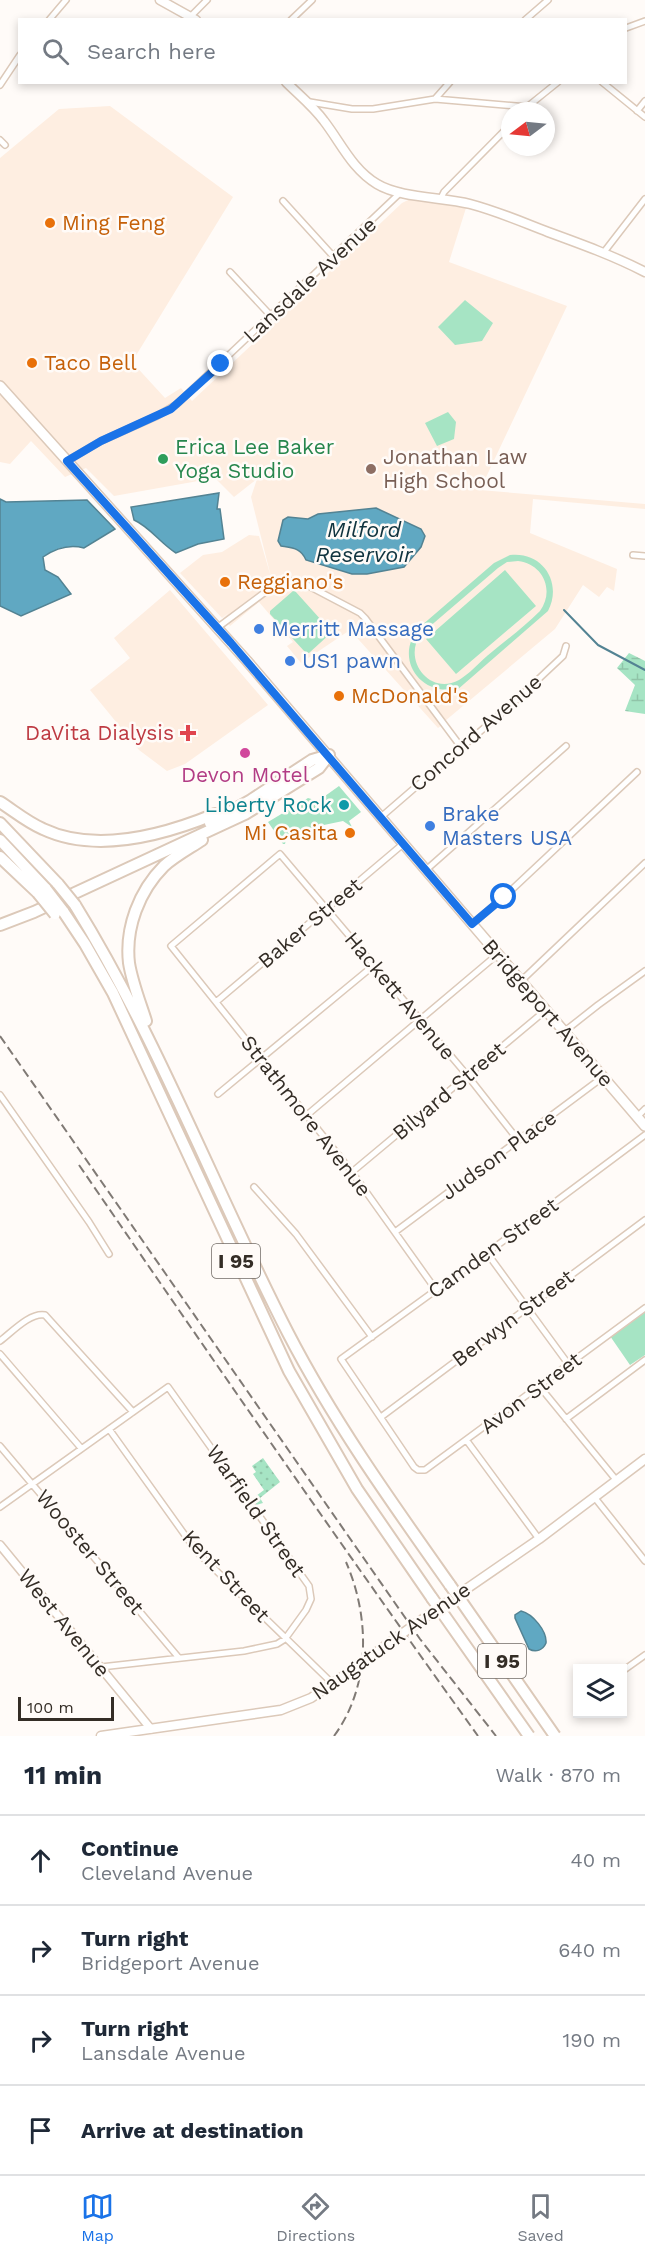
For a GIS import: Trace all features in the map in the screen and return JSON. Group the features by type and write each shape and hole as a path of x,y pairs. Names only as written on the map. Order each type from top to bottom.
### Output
{"highway":[{"path":"0,918 30,908 161,848 237,808 312,760 328,755"},
{"path":"155,1052 129,964 131,927 137,905 165,866 319,768 328,755"},
{"path":"0,802 44,830 76,839 98,841 150,834 201,820 274,784"},
{"path":"0,925 34,912 245,814"},
{"name":"I 95","path":"0,823 58,884 75,905 103,950 155,1052 262,1280 304,1362 368,1469 555,1736"},
{"name":"I 95","path":"0,840 85,944 113,993 260,1314 292,1377 357,1489 529,1736"},
{"path":"0,857 42,891"}],"main road":[{"path":"160,0 193,18"},
{"path":"287,84 308,102 359,170 379,185 401,192 441,198 492,210 604,252 645,272"},
{"name":"Bridgeport Avenue","path":"0,386 328,755 645,1126"},
{"name":"Naugatuck Avenue","path":"101,1736 281,1710 302,1703 333,1684 539,1539 645,1459"}],"street":[{"path":"51,18 66,0"},
{"path":"193,18 207,0"},
{"path":"293,18 312,0"},
{"path":"527,18 548,0"},
{"path":"627,28 645,21"},
{"path":"0,85 18,58"},
{"path":"435,99 448,84"},
{"path":"534,102 556,84"},
{"path":"604,84 645,117"},
{"path":"308,102 340,108 363,109 435,99 501,106"},
{"path":"637,111 645,100"},
{"path":"441,198 444,192 501,134"},
{"name":"Lansdale Avenue","path":"67,461 101,441 171,409 401,192"},
{"path":"604,252 645,199"},
{"path":"283,201 333,256"},
{"path":"230,272 271,316"},
{"path":"633,555 645,556"},
{"path":"217,628 276,584 301,582 360,613 460,747"},
{"name":"Concord Avenue","path":"381,817 513,703 563,656 566,646"},
{"path":"426,870 566,746"},
{"path":"472,924 504,897 637,772"},
{"name":"Baker Street","path":"216,1002 403,844"},
{"name":"Hackett Avenue","path":"171,946 280,854 519,1140"},
{"path":"521,981 645,863"},
{"name":"Strathmore Avenue","path":"171,946 352,1172 436,1290"},
{"path":"307,1115 498,954"},
{"path":"218,1094 374,966"},
{"path":"565,1031 645,971"},
{"name":"Bilyard Street","path":"352,1172 546,1010"},
{"name":"Judson Place","path":"395,1232 603,1077"},
{"path":"0,1095 109,1254"},
{"path":"637,1117 645,1109"},
{"name":"Camden Street","path":"381,1417 341,1359 645,1135"},
{"path":"254,1187 296,1234 372,1337"},
{"name":"Berwyn Street","path":"381,1417 645,1220"},
{"path":"487,1253 569,1365"},
{"name":"Avon Street","path":"381,1417 414,1467 422,1470 429,1468 645,1308"},
{"path":"0,1341 33,1317 41,1314 47,1317 133,1412 0,1507"},
{"path":"0,1354 81,1448"},
{"path":"566,1419 645,1360"},
{"name":"Warfield Street","path":"133,1412 168,1387 309,1586 311,1599 309,1605 285,1639"},
{"path":"540,1387 617,1481"},
{"name":"Kent Street","path":"109,1429 197,1552 333,1684"},
{"path":"467,1441 539,1539"},
{"name":"Wooster Street","path":"0,1446 179,1658"},
{"path":"595,1498 645,1561"},
{"name":"West Avenue","path":"0,1545 151,1729"},
{"path":"101,1667 244,1651 278,1644 285,1639"},
{"path":"627,1668 645,1654"}],"shaded area":[{"name":"Jonathan Law High School","path":"110,106 233,197 132,362 165,398 181,388 192,401 402,203 408,200 466,208 449,262 567,306 480,490 645,504 645,509 533,499 530,533 617,569 614,591 607,587 599,597 583,585 555,629 445,721 460,740 455,743 441,726 438,728 350,630 301,663 287,646 293,642 259,602 230,626 223,618 228,613 222,618 180,573 203,555 222,552 249,535 259,536 271,577 251,497 257,479 234,497 215,478 114,496 86,468 65,477 31,441 10,464 0,462 0,158 59,109"},
{"path":"170,590 268,705 185,764 167,771 139,750 90,690 130,658 114,638"}],"green space":[{"path":"465,300 493,323 482,341 455,345 438,327"},
{"path":"448,412 456,422 454,439 437,446 425,423"},
{"path":"510,555 521,555 540,563 551,579 552,600 548,611 449,697 445,692 447,690 435,688 417,676 409,657 410,646 421,626 494,563","holes":["507,562 527,563 534,567 544,579 546,595 540,611 459,680 448,684 429,679 417,664 415,654 416,644 421,634 498,568"]},
{"path":"505,570 536,606 456,674 426,639"},
{"path":"293,591 331,631 309,653 305,652 270,614 270,611"},
{"path":"629,653 645,661 645,714 625,711 635,685 617,668"},
{"path":"339,786 361,812 349,821 352,827 343,821 300,830 286,839 283,844 268,822 308,798 318,801"},
{"path":"645,1311 645,1355 630,1365 610,1336"},
{"path":"263,1458 280,1482 260,1498 263,1503 256,1505 252,1499 264,1490 253,1474 256,1472 252,1466"}],"water":[{"path":"219,493 217,509 220,509 224,539 198,544 176,553 134,520 131,507"},
{"path":"0,499 6,502 87,500 115,529 84,548 73,546 63,548 43,557 45,570 58,577 71,594 21,616 0,606"},
{"name":"Milford Reservoir","path":"376,508 421,529 425,536 421,547 404,567 367,574 352,574 306,560 299,551 281,546 278,541 283,520 288,517 308,519 318,514"},
{"path":"521,1611 534,1619 542,1628 546,1643 539,1650 529,1649 515,1618 515,1615"}],"waterway":[{"path":"564,610 598,645 645,670"}],"railway":[{"path":"0,1036 420,1639 496,1736"},
{"path":"79,1165 227,1380 478,1736"},
{"path":"334,1736 355,1695 363,1651 363,1628 359,1605 346,1562"}],"place":[{"name":"Ming Feng","path":"50,223"},
{"name":"Taco Bell","path":"32,363"},
{"name":"Erica Lee Baker Yoga Studio","path":"163,459"},
{"name":"Jonathan Law High School","path":"371,469"},
{"name":"Reggiano's","path":"225,582"},
{"name":"Merritt Massage","path":"259,629"},
{"name":"US1 pawn","path":"290,661"},
{"name":"McDonald's","path":"339,696"},
{"name":"DaVita Dialysis","path":"188,733"},
{"name":"Devon Motel","path":"245,753"},
{"name":"Liberty Rock","path":"344,805"},
{"name":"Brake Masters USA","path":"430,826"},
{"name":"Mi Casita","path":"350,833"}],"route":[{"path":"221,364 171,409 101,441 67,461 231,643 472,924 504,897"}]}
